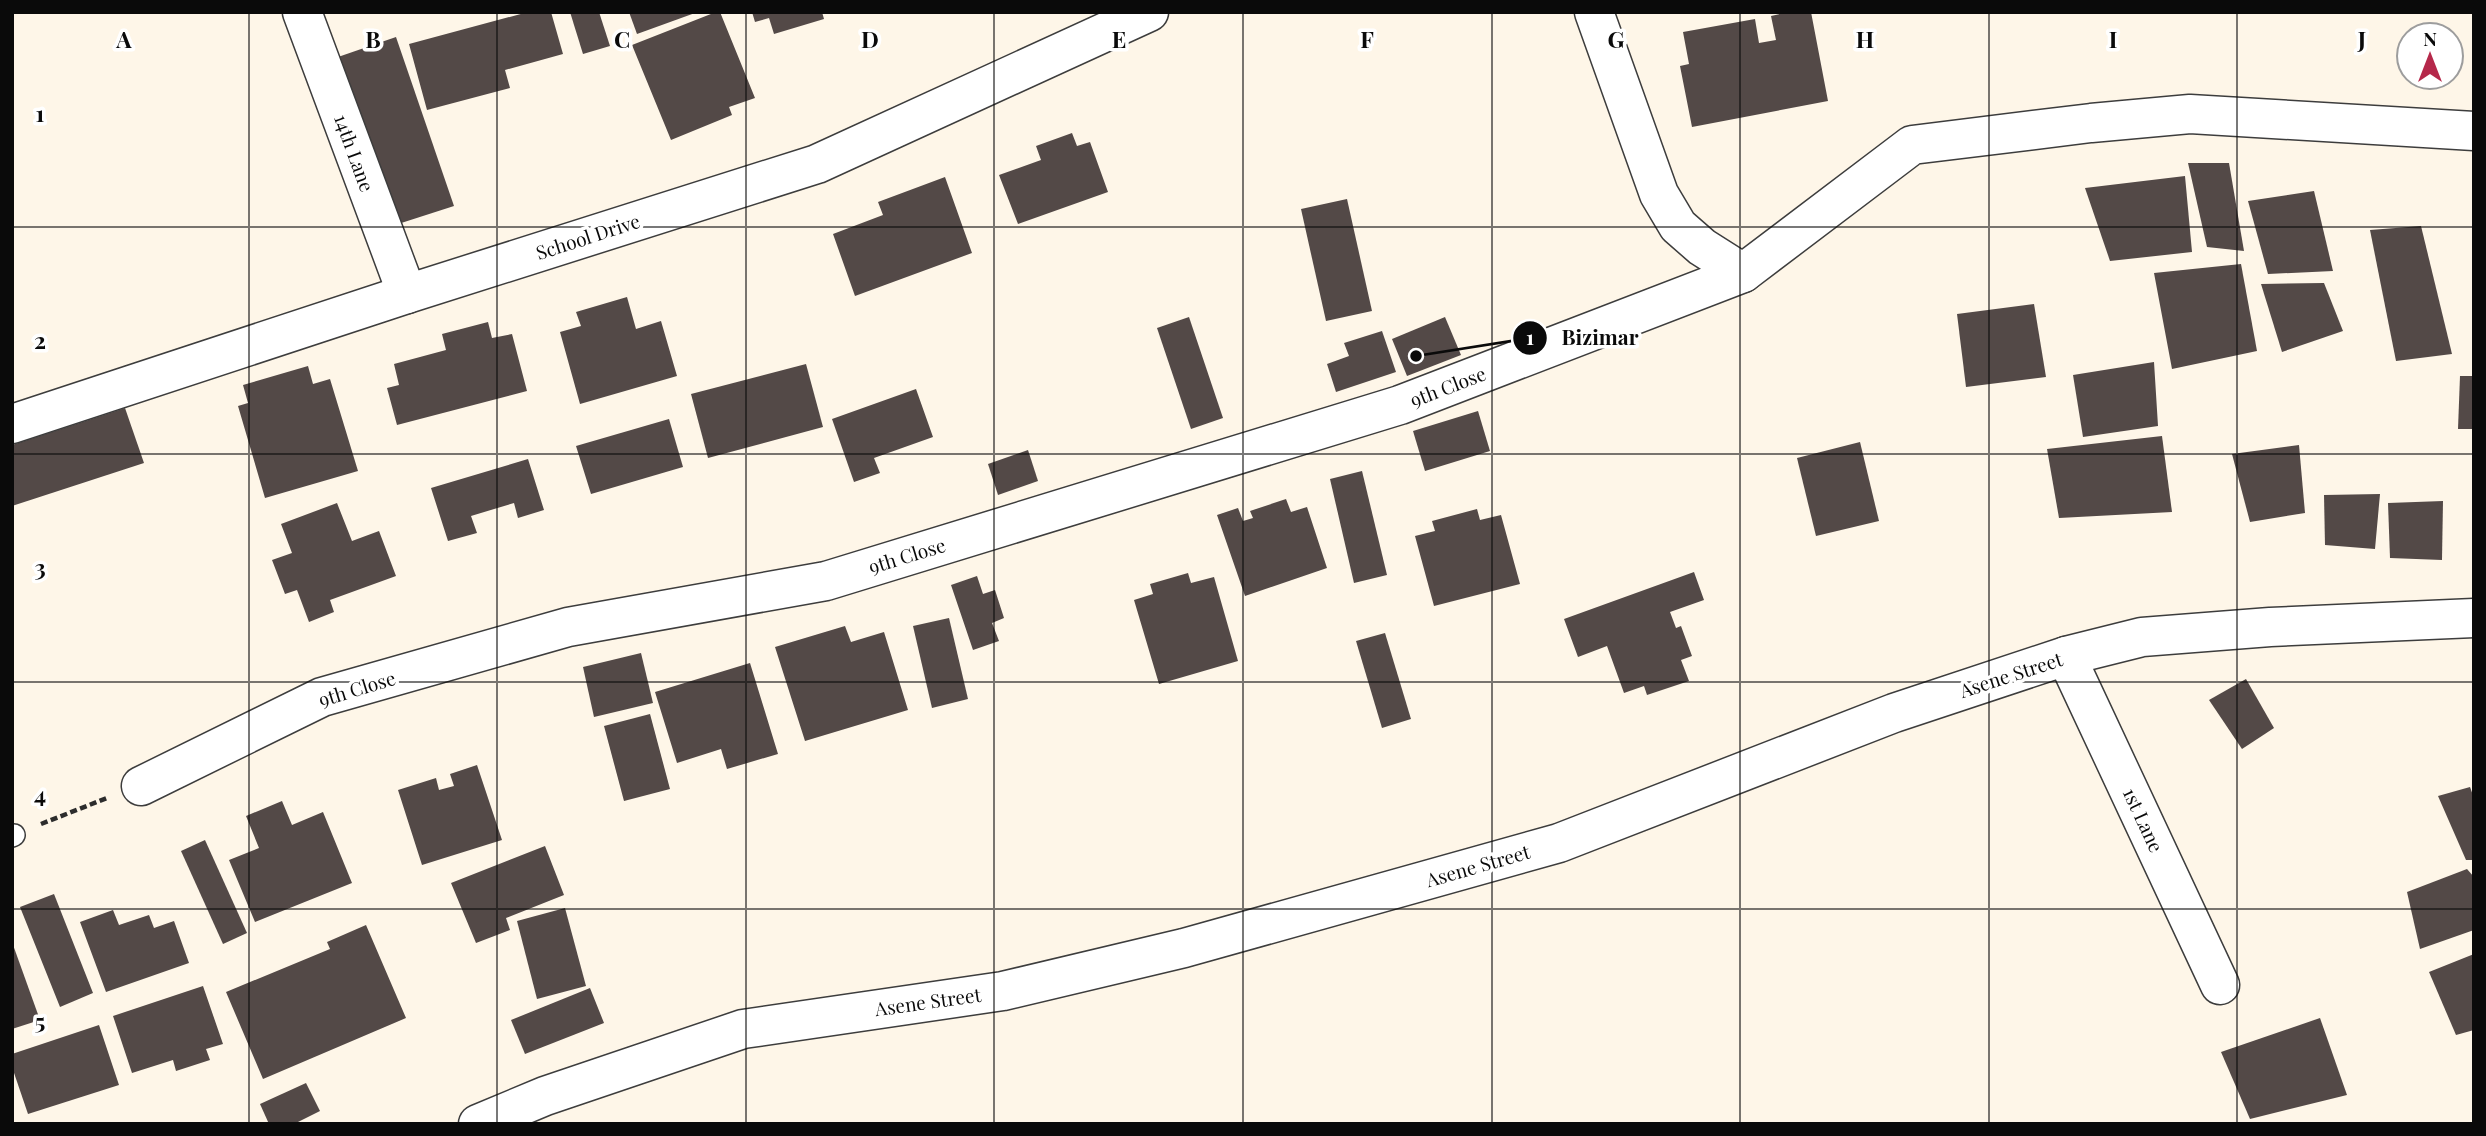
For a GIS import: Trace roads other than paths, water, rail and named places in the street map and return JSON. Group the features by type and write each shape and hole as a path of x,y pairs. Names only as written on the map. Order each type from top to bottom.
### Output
{"street":[{"name":"14th Lane","path":"302,12 407,294"},
{"name":"School Drive","path":"12,424 407,294 817,164 1149,12"},
{"path":"1594,12 1659,194 1678,226 1702,247 1743,273"},
{"name":"9th Close","path":"141,786 322,697 568,627 825,581 1400,405 1743,273 1912,145 2190,114 2474,131"},
{"name":"Asene Street","path":"478,1124 545,1096 743,1029 1003,991 1184,948 1559,844 1894,713 2066,656 2142,637 2270,627 2474,618"},
{"name":"1st Lane","path":"2066,656 2220,985"}],"place":[{"name":"Bizimar","path":"1416,356"}]}
